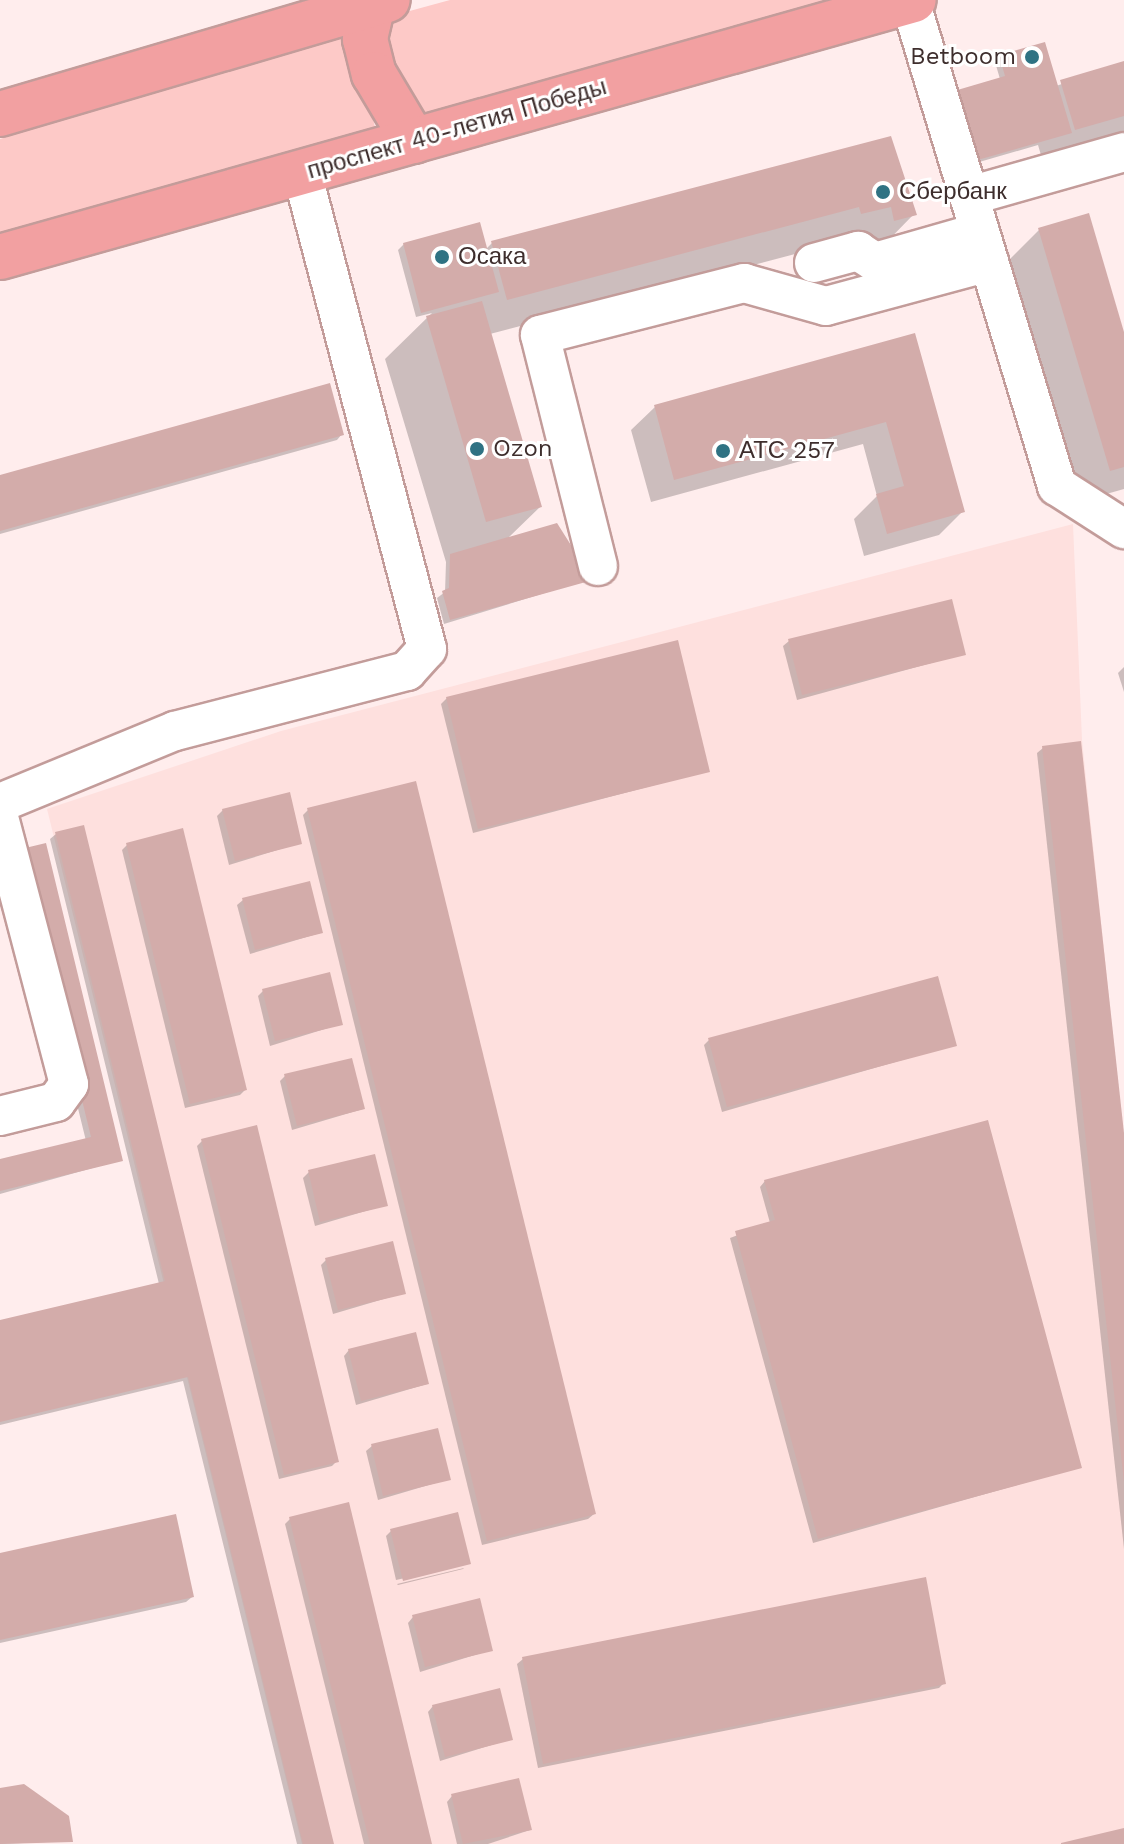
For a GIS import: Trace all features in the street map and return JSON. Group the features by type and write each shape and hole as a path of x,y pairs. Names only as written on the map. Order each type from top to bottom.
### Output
{"main road":[{"name":"проспект 40-летия Победы","path":"0,257 912,1"},
{"path":"0,114 309,11 380,2 365,39 374,74 414,141"}],"lane":[{"path":"912,1 1057,486 1124,529"},
{"path":"969,196 1124,152"},
{"path":"0,803 175,731 407,671 427,649 302,172"},
{"path":"814,263 858,251 875,262 985,247"},
{"path":"598,566 540,335 744,283 826,306 985,247"},
{"path":"0,821 69,1084 56,1102 0,1116"}],"shaded area":[{"path":"450,0 834,0 429,113 408,110 395,94 384,18"},
{"path":"351,29 375,127 0,235 0,139"},
{"path":"1073,524 1082,740 1124,1141 1124,1844 302,1844 47,809 281,731"}],"building":[{"path":"1045,42 1072,133 974,161 954,91 1005,76 999,55"},
{"path":"1124,61 1124,116 1075,130 1060,80"},
{"path":"891,136 917,215 894,221 891,207 861,214 859,207 507,300 491,241"},
{"path":"1089,213 1124,332 1124,467 1110,471 1038,228"},
{"path":"480,222 499,292 421,313 403,243"},
{"path":"482,301 542,507 486,522 426,316"},
{"name":"АТС 257","path":"915,333 965,512 887,534 876,494 904,486 886,422 674,480 654,405"},
{"path":"330,383 344,435 0,531 0,475"},
{"path":"557,523 593,580 450,620 442,591 449,588 450,554"},
{"path":"952,599 966,655 802,695 788,639"},
{"path":"678,640 710,772 478,829 446,697"},
{"path":"1081,741 1124,1133 1124,1482 1042,746"},
{"path":"416,781 596,1514 487,1541 307,808"},
{"path":"290,792 302,844 235,861 222,809"},
{"path":"84,825 334,1844 303,1844 188,1377 0,1422 0,1320 165,1281 55,832"},
{"path":"183,828 247,1090 190,1104 126,843"},
{"path":"46,843 123,1161 0,1191 0,1159 91,1137 21,849"},
{"path":"310,881 323,933 255,950 242,898"},
{"path":"330,972 343,1025 275,1041 262,989"},
{"path":"938,976 957,1046 727,1107 708,1038"},
{"path":"352,1058 365,1109 297,1126 284,1074"},
{"path":"988,1120 1082,1468 818,1539 735,1231 775,1220 764,1180"},
{"path":"257,1125 339,1462 284,1475 201,1139"},
{"path":"375,1154 388,1206 320,1222 308,1170"},
{"path":"393,1241 406,1294 338,1310 325,1258"},
{"path":"416,1332 429,1384 361,1401 348,1349"},
{"path":"438,1428 451,1480 383,1496 371,1444"},
{"path":"349,1502 432,1844 370,1844 289,1517"},
{"path":"458,1512 471,1564 403,1581 390,1529"},
{"path":"176,1514 194,1597 0,1640 0,1553"},
{"path":"926,1577 946,1684 543,1764 522,1657"},
{"path":"480,1598 493,1651 425,1667 412,1615"},
{"path":"500,1688 513,1740 445,1757 432,1705"},
{"path":"519,1778 532,1830 463,1844 451,1794"},
{"path":"24,1784 69,1816 73,1842 0,1844 0,1788"},
{"path":"1124,1828 1124,1844 1061,1844 1061,1843"}],"place":[{"name":"Betboom","path":"1032,57"},
{"name":"Сбербанк","path":"883,192"},
{"name":"Осака","path":"442,257"},
{"name":"Ozon","path":"477,449"},
{"name":"АТС 257","path":"723,451"}]}
